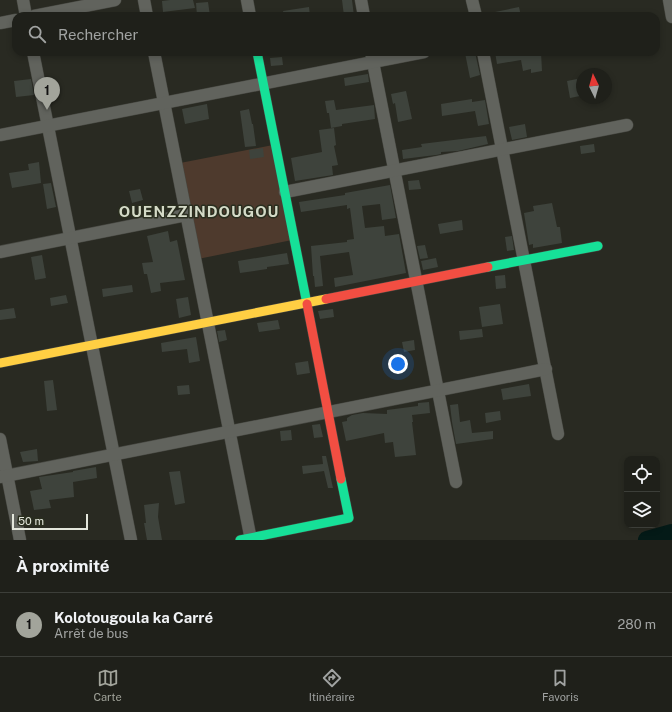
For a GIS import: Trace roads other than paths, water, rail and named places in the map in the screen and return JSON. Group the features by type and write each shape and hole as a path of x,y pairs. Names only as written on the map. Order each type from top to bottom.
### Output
{"street":[{"path":"23,0 25,12"},
{"path":"54,12 115,0"},
{"path":"144,0 146,12"},
{"path":"247,0 249,12"},
{"path":"361,0 363,12"},
{"path":"472,0 475,12"},
{"path":"669,0 672,17"},
{"path":"0,23 12,21"},
{"path":"34,56 131,540"},
{"path":"155,56 208,322 229,432 247,539 349,518 258,56"},
{"path":"0,135 263,84 372,57 382,56"},
{"path":"484,56 558,434"},
{"path":"372,57 456,482"},
{"path":"285,192 626,125"},
{"path":"0,252 186,215"},
{"path":"0,363 598,246"},
{"path":"4,476 546,369"},
{"path":"0,439 4,476 20,540"}],"waterway":[{"path":"647,540 672,533"}],"place":[{"name":"Kolotougoula ka Carré","path":"47,110"}],"district":[{"name":"OUENZZINDOUGOU","path":"199,211"}]}
